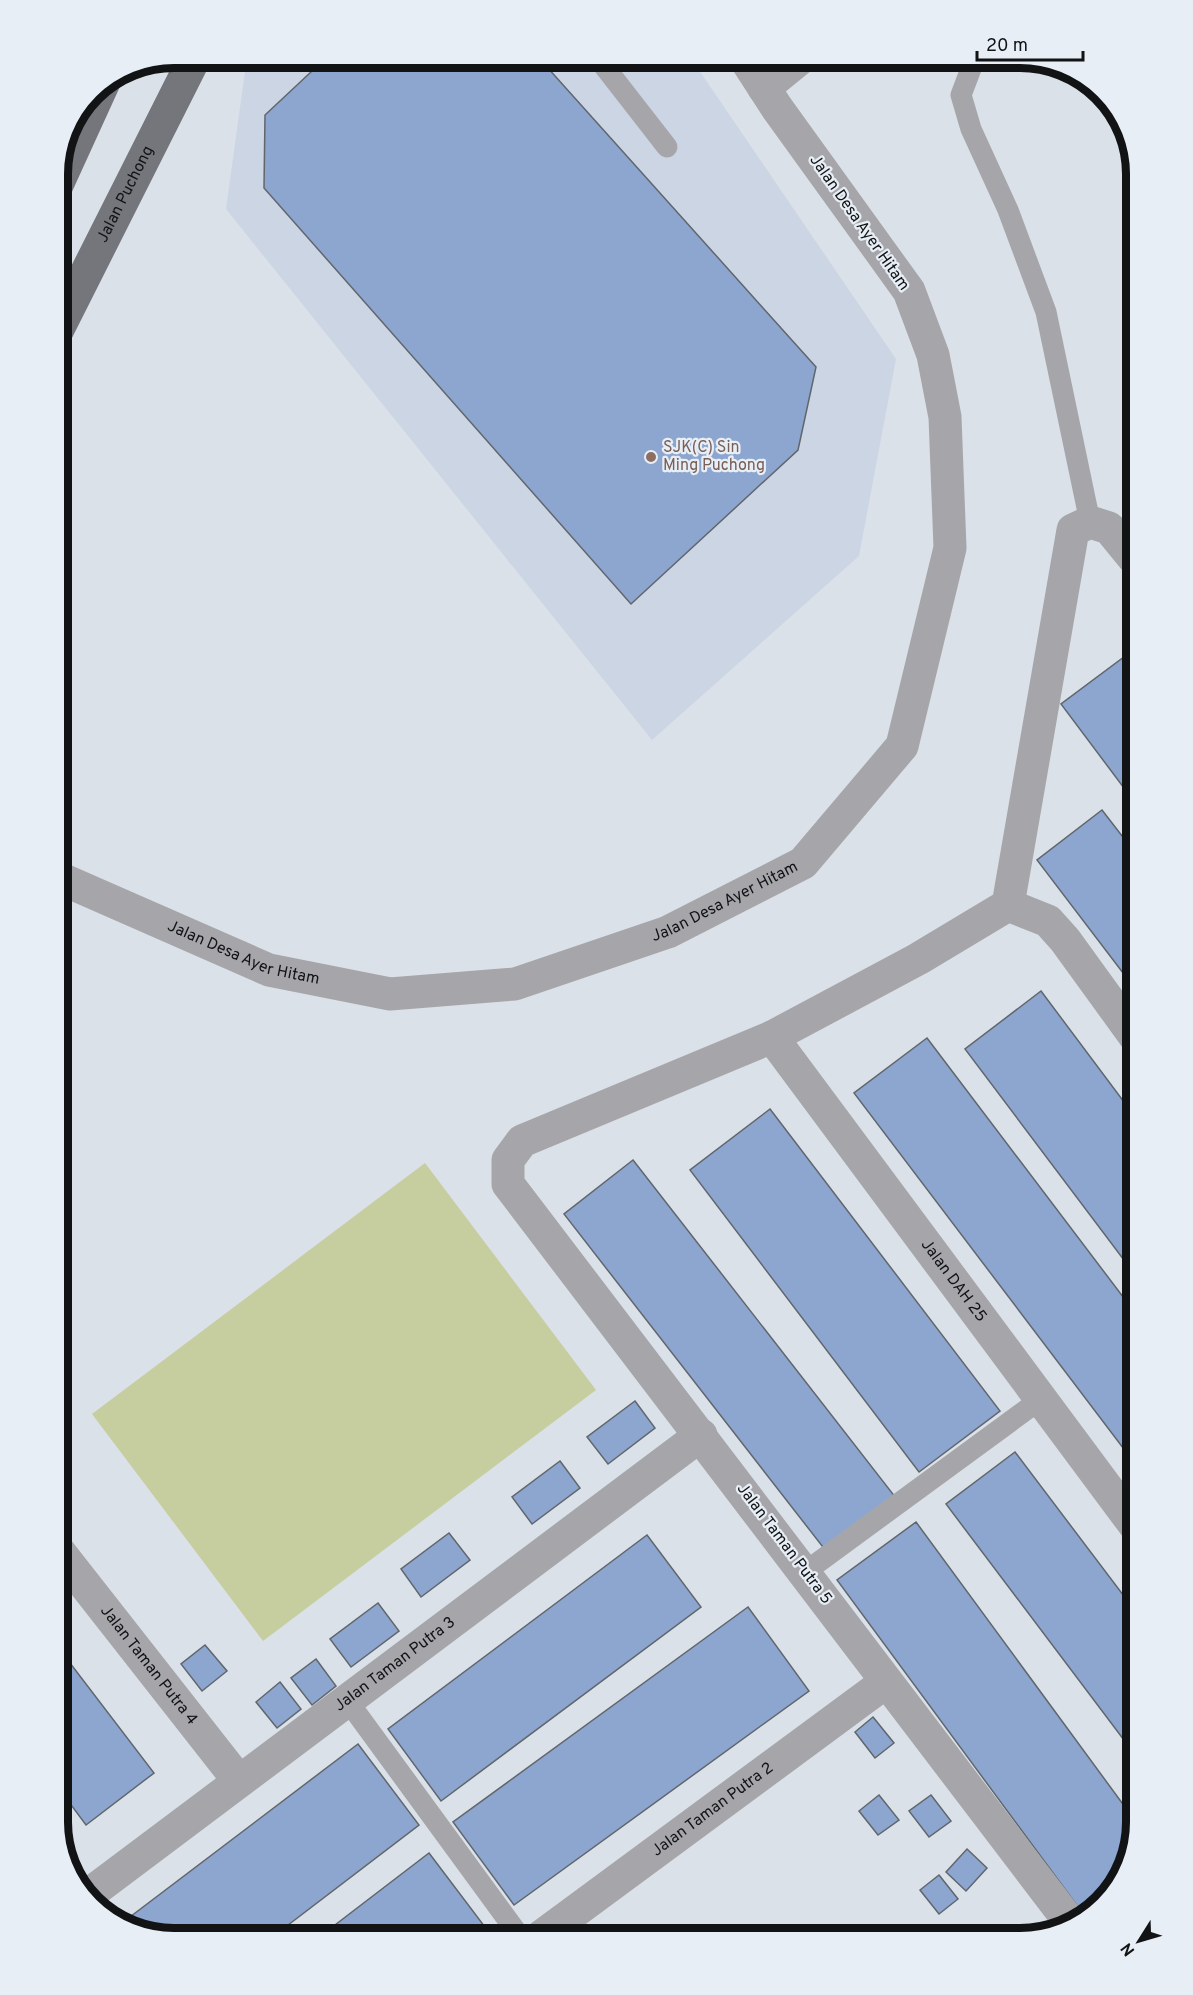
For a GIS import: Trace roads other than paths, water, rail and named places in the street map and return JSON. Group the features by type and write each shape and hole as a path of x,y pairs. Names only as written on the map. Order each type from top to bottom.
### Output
{"main road":[{"name":"Jalan Puchong","path":"68,309 189,68"},
{"path":"69,158 95,102"}],"street":[{"name":"Jalan Desa Ayer Hitam","path":"68,882 269,970 390,994 515,984 668,932 802,864 902,746 950,548 945,417 933,356 909,291 751,68"},
{"path":"764,88 789,68"},
{"path":"772,1037 918,959 1008,905 1073,530 1099,525 1126,551"},
{"path":"1008,905 1048,921 1065,940 1126,1024"},
{"name":"Jalan Taman Putra 5","path":"772,1037 522,1141 508,1160 508,1184 1066,1917"},
{"name":"Jalan DAH 25","path":"772,1037 1126,1514"},
{"name":"Jalan Taman Putra 3","path":"93,1890 701,1435"},
{"name":"Jalan Taman Putra 4","path":"68,1564 239,1781"},
{"name":"Jalan Taman Putra 2","path":"553,1927 886,1682"}],"lane":[{"path":"606,68 667,147"},
{"path":"971,68 961,95 971,129 1008,210 1046,312 1099,525"},
{"path":"805,1572 1041,1399"},
{"path":"347,1700 513,1927"}],"place":[{"name":"SJK(C) Sin Ming Puchong","path":"651,457"}]}
